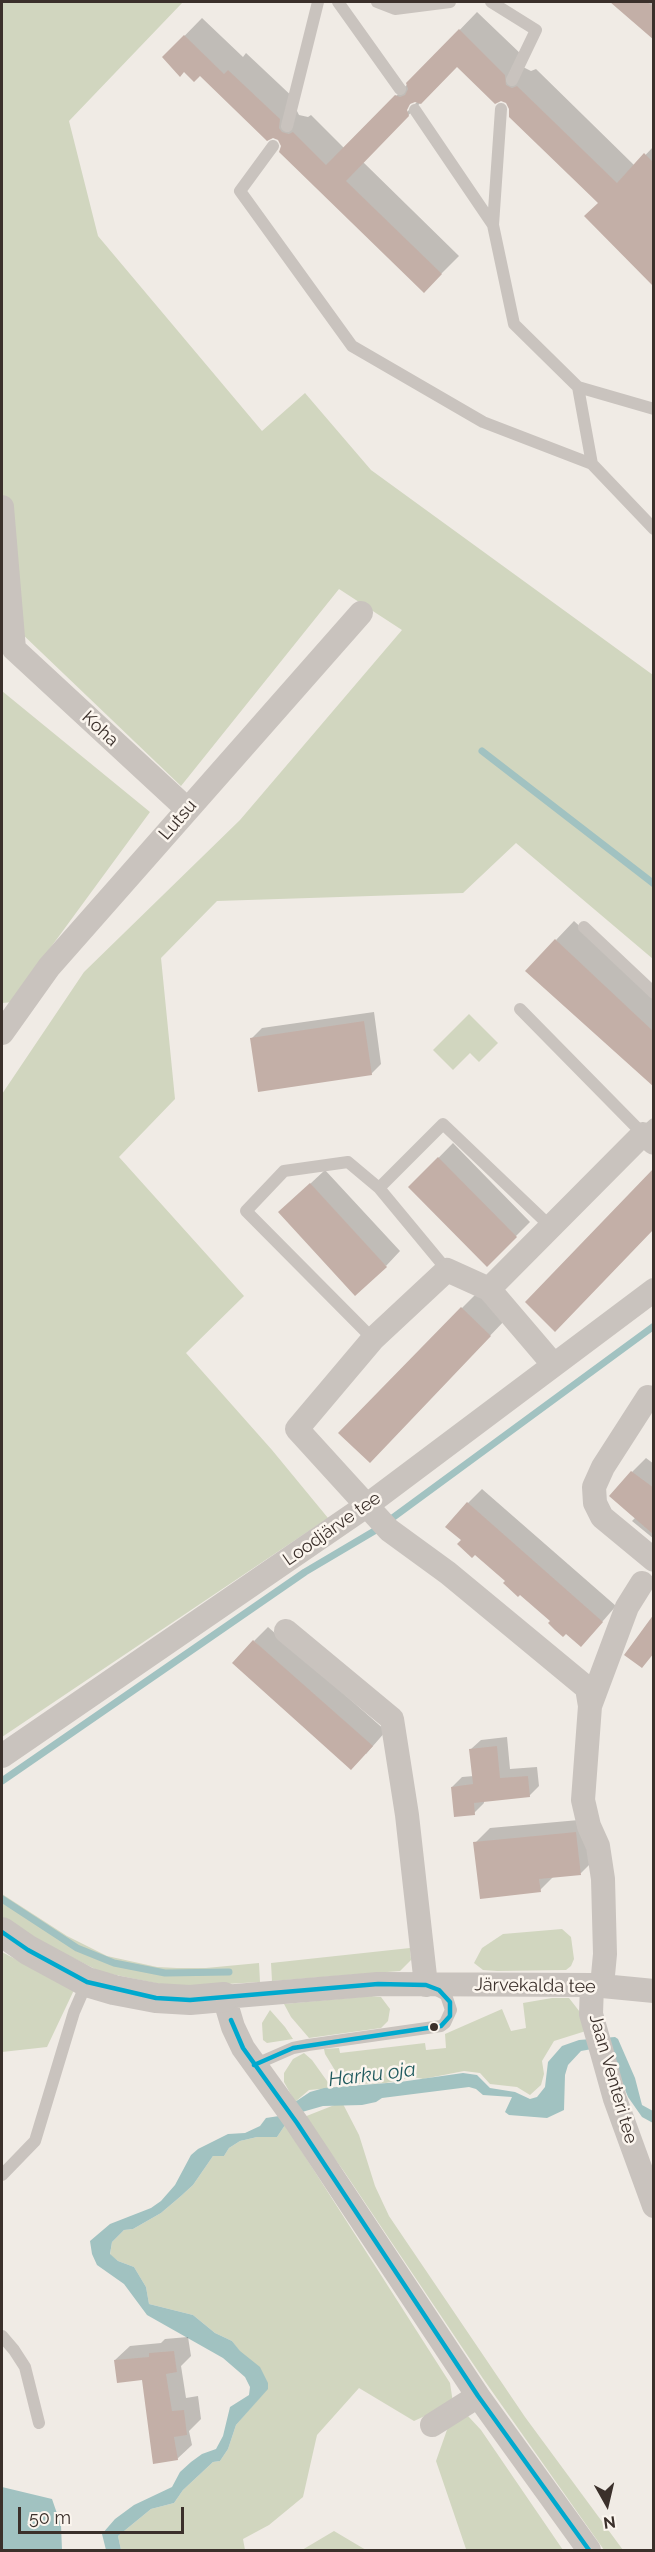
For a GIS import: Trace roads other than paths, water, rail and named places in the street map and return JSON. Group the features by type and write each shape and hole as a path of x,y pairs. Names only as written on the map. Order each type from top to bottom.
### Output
{"street":[{"name":"Koha","path":"2,507 8,650 187,810"},
{"name":"Lutsu","path":"2,1033 49,967 361,613"},
{"path":"489,1289 650,1133"},
{"path":"553,1364 489,1289 447,1270 373,1340 297,1429 376,1516 588,1688 590,1706"},
{"name":"Loodjärve tee","path":"2,1756 376,1516 553,1364 654,1290"},
{"path":"652,1396 603,1467 594,1487 595,1503 602,1517 654,1560"},
{"path":"590,1706 627,1607 642,1583"},
{"path":"286,1630 392,1719 409,1826 426,1985"},
{"name":"Jaan Venteri tee","path":"590,1706 583,1800 589,1826 598,1846 603,1879 604,1954 591,2014 615,2099 654,2206"},
{"name":"Järvekalda tee","path":"2,1932 28,1950 87,1982 156,1998 190,2001 378,1984 597,1986 654,1991"},
{"path":"225,1997 233,2027 254,2065 291,2115 478,2396 589,2550"},
{"path":"432,2425 478,2396"}],"lane":[{"path":"287,126 318,2"},
{"path":"338,2 400,89"},
{"path":"377,2 395,9 450,2"},
{"path":"491,2 536,30 512,80"},
{"path":"501,109 493,225 514,324 578,387 654,409"},
{"path":"415,110 493,225"},
{"path":"273,146 240,191 352,346 483,422 592,464 654,529"},
{"path":"578,387 592,464"},
{"path":"584,927 654,993"},
{"path":"520,1009 650,1133"},
{"path":"379,1188 444,1124 551,1227"},
{"path":"373,1340 246,1210 284,1171 348,1162 379,1188 447,1270"},
{"path":"2,2175 35,2141 74,2012 87,1982"},
{"path":"254,2065 293,2048 441,2026 450,2016 450,2002 439,1990 426,1985"},
{"path":"2,2336 25,2367 39,2423"}],"water":[{"path":"615,2037 618,2039 635,2078 642,2105 653,2111 653,2123 642,2117 628,2097 622,2082 592,2049 581,2051 568,2065 565,2075 564,2110 547,2118 509,2115 505,2112 512,2097 483,2095 469,2087 382,2098 362,2105 323,2106 302,2112 285,2125 277,2137 257,2137 240,2141 229,2148 224,2156 213,2156 193,2185 181,2196 161,2213 133,2229 124,2230 112,2242 110,2254 118,2261 134,2267 146,2287 149,2304 193,2315 215,2333 232,2341 240,2351 260,2367 268,2383 268,2389 236,2425 228,2449 220,2461 213,2462 183,2490 174,2503 151,2509 118,2536 121,2550 106,2550 102,2534 115,2519 134,2505 172,2487 180,2472 191,2462 202,2454 216,2449 223,2436 230,2407 249,2395 250,2387 245,2377 223,2358 147,2315 124,2284 97,2265 90,2241 110,2224 151,2208 161,2201 175,2185 191,2155 198,2149 228,2134 245,2133 260,2126 266,2118 279,2116 310,2092 324,2088 400,2082 463,2073 477,2075 490,2088 515,2092 530,2099 537,2097 545,2087 548,2062 562,2046 579,2040"},
{"path":"2,2487 52,2499 61,2525 62,2550 2,2550"}],"waterway":[{"path":"482,751 654,884"},
{"path":"2,1781 305,1572 376,1530 654,1326"},
{"path":"2,1899 77,1948 114,1963 165,1973 229,1972"}],"water label":[{"name":"Harku oja","path":"372,2075"}]}
